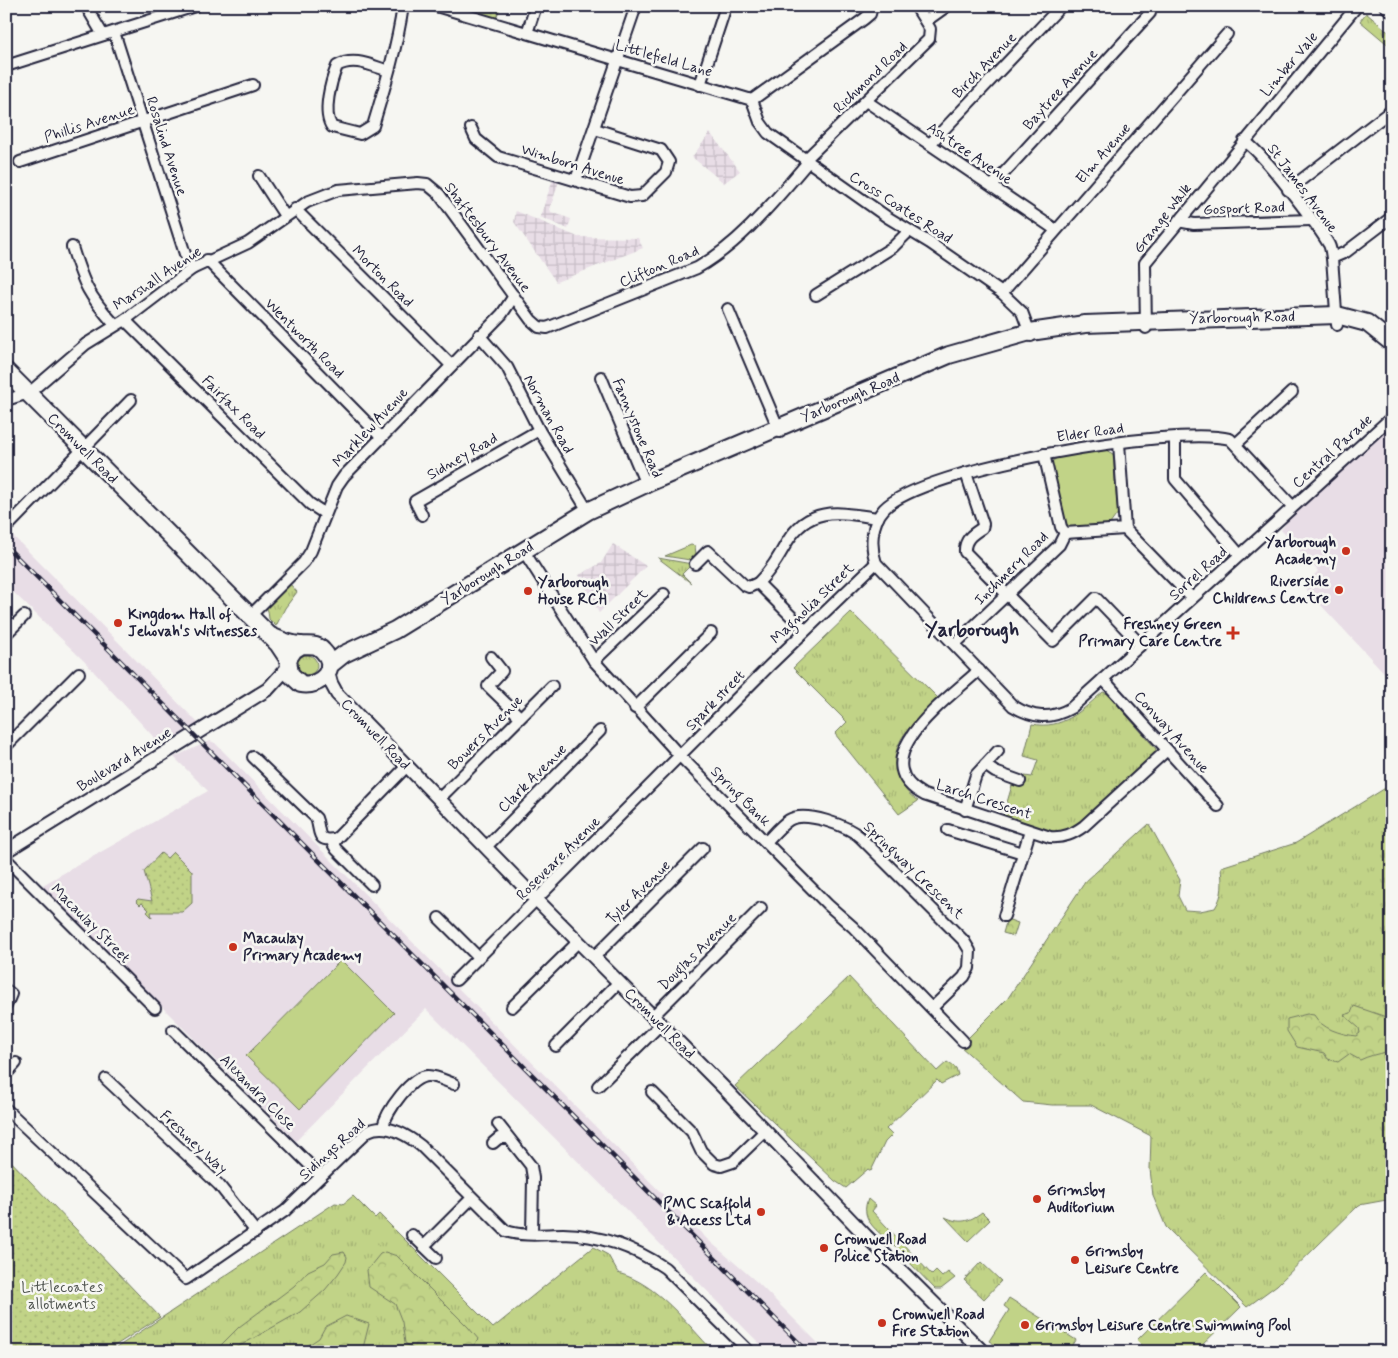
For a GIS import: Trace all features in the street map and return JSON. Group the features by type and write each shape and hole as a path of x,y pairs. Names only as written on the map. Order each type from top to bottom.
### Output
{"main road":[{"name":"Yarborough Road","path":"329,669 350,651 395,630 588,511 949,355 1084,324 1337,320 1367,323 1392,343"},
{"name":"Cromwell Road","path":"6,371 278,644 288,663"},
{"name":"Cromwell Road","path":"265,632 277,639 309,646"},
{"path":"309,646 328,658 329,669 325,677 308,684 295,680 288,663 294,650 309,646 350,651"}],"street":[{"path":"86,6 103,35"},
{"path":"389,71 356,61 337,66 327,113 328,122 332,127 360,134 368,131 373,126 389,71 403,6"},
{"name":"Littlefield Lane","path":"436,6 752,100"},
{"path":"527,33 536,6"},
{"path":"576,180 636,6"},
{"path":"700,85 726,6"},
{"path":"752,100 864,19 870,14 872,6"},
{"path":"917,8 926,21 947,6"},
{"name":"Birch Avenue","path":"930,144 1061,6"},
{"name":"Limber Vale","path":"1244,141 1357,6"},
{"path":"1384,6 1392,12"},
{"path":"6,66 190,7"},
{"name":"Baytree Avenue","path":"993,185 1150,13"},
{"name":"Richmond Road","path":"806,161 929,39 931,32 926,21"},
{"name":"Rosalind Avenue","path":"114,32 185,254 192,269"},
{"name":"Elm Avenue","path":"1002,294 1227,34"},
{"name":"Phillis Avenue","path":"20,162 253,85"},
{"name":"Cross Coates Road","path":"752,100 763,128 806,161 909,231 948,255 1002,294 1022,312 1031,336"},
{"name":"Ashtree Avenue","path":"866,102 993,185 1056,230"},
{"path":"1288,190 1392,110"},
{"name":"Wimborn Avenue","path":"472,128 476,139 498,156 636,197 647,192 668,166 667,156 661,150 595,128"},
{"name":"St James Avenue","path":"1244,141 1254,147 1328,244 1332,258 1337,320"},
{"name":"Grange Walk","path":"1146,324 1145,263 1244,141"},
{"name":"Clifton Road","path":"524,310 534,324 541,328 550,328 697,268 727,248 806,161"},
{"path":"259,176 285,216"},
{"name":"Marshall Avenue","path":"29,394 86,344 125,320 192,269 207,260 248,243 285,216 322,195 338,190 418,183 427,184"},
{"name":"Shaftesbury Avenue","path":"427,184 439,194 524,310"},
{"name":"Morton Road","path":"295,210 450,364"},
{"path":"1332,258 1346,252 1392,217"},
{"name":"Gosport Road","path":"1178,221 1194,224 1311,220"},
{"path":"816,295 893,247 909,231"},
{"path":"72,247 85,287 93,301 115,325"},
{"name":"Wentworth Road","path":"207,260 381,437"},
{"name":"Marklew Avenue","path":"250,616 304,562 311,551 324,513 344,476 450,364 502,314 514,296"},
{"path":"728,309 779,430"},
{"name":"Fairfax Road","path":"125,320 310,504 324,513"},
{"name":"Norman Road","path":"479,336 507,367 539,430 588,511"},
{"name":"Fannystone Road","path":"601,377 647,487"},
{"path":"1292,392 1236,444 1293,507"},
{"path":"6,400 29,394"},
{"path":"10,524 131,400"},
{"name":"Central Parade","path":"1293,507 1392,417"},
{"name":"Sidney Road","path":"422,515 415,501 539,430"},
{"name":"Elder Road","path":"878,518 883,510 898,498 966,473 1044,454 1119,443 1175,438 1223,437 1236,444"},
{"path":"1175,438 1175,479 1240,555"},
{"path":"1119,443 1125,529 1192,598"},
{"path":"1044,454 1060,527 1065,533 1125,529"},
{"path":"966,473 982,524 982,528 968,539 965,545 966,552 1052,641 1096,598 1140,645"},
{"name":"Sorrel Road","path":"876,563 1013,706 1023,712 1043,717 1071,708 1293,507"},
{"path":"695,564 708,551 744,585 749,586 758,583 771,570 792,534 809,519 821,513 834,512 878,518 872,543 876,563"},
{"name":"Inchmery Road","path":"954,644 1059,544 1065,533"},
{"name":"Spring Bank","path":"524,550 594,661 635,708 828,905 853,927 963,1041"},
{"name":"Magnolia Street","path":"770,665 876,563"},
{"path":"758,583 805,630"},
{"name":"Wall Street","path":"594,661 664,594"},
{"path":"6,634 24,616"},
{"path":"635,708 711,634"},
{"path":"492,657 502,671 488,686 520,717"},
{"name":"Boulevard Avenue","path":"6,850 260,695 276,683 288,663"},
{"name":"Spark street","path":"681,757 770,665"},
{"name":"Cromwell Road","path":"329,669 331,684 337,694 406,767 657,1020 866,1236 983,1352"},
{"name":"Larch Crescent","path":"979,670 915,730 905,744 901,758 905,778 918,792 965,810 1056,838 1078,830 1167,750"},
{"path":"6,746 79,673"},
{"name":"Conway Avenue","path":"1103,679 1218,806"},
{"name":"Boulevard Avenue","path":"260,695 280,687 308,684"},
{"name":"Cromwell Road","path":"308,684 337,694"},
{"name":"Bowers Avenue","path":"439,799 552,686"},
{"name":"Clark Avenue","path":"486,847 600,731"},
{"path":"965,810 976,775 998,751"},
{"path":"254,757 316,818 317,830 321,837 329,840 337,838"},
{"name":"Roseveare Avenue","path":"456,980 681,757"},
{"path":"985,764 995,772 1020,781"},
{"path":"372,885 336,850 333,844 406,767"},
{"name":"Springway Crescent","path":"766,842 789,820 799,816 808,816 850,830 860,837 938,913 964,941 970,950 971,959 964,977 932,1008"},
{"path":"948,830 1022,853"},
{"path":"1004,916 1030,831"},
{"name":"Tyler Avenue","path":"594,957 704,848"},
{"name":"Macaulay Street","path":"6,859 156,1008"},
{"name":"Douglas Avenue","path":"598,1086 761,908"},
{"path":"439,918 478,957"},
{"path":"512,1008 578,942"},
{"path":"556,1046 619,982"},
{"path":"6,990 11,994 6,1006"},
{"name":"Alexandra Close","path":"174,1030 321,1176"},
{"path":"6,1074 16,1063"},
{"path":"384,1127 390,1108 421,1077 431,1076 454,1084"},
{"name":"Freshney Way","path":"106,1079 219,1185 256,1232"},
{"path":"652,1092 692,1132 701,1151 714,1164 721,1166 733,1162 765,1131"},
{"name":"Sidings Road","path":"6,1109 186,1279 285,1211 368,1131 376,1127 384,1127 417,1142 506,1231 532,1234 575,1234 596,1237 649,1257 665,1268 750,1352"},
{"path":"498,1124 507,1138 531,1166 533,1178 532,1234"},
{"path":"493,1142 499,1138 507,1138"},
{"path":"424,1246 472,1198"},
{"path":"412,1235 436,1258"}],"shaded area":[{"path":"710,133 740,171 724,183 692,157"},
{"path":"553,179 559,181 550,209 551,212 571,219 568,229 540,217"},
{"path":"516,211 578,237 638,238 643,248 556,282 514,222"},
{"name":"Yarborough Academy","path":"1392,426 1392,681 1303,586 1318,571 1281,530 1290,518"},
{"path":"6,529 199,724 160,744 84,661 6,585"},
{"path":"613,544 646,566 599,613 579,575 601,563"},
{"name":"Macaulay Primary Academy","path":"210,741 215,743 707,1239 758,1283 827,1352 768,1352 426,1009 296,1141 41,886 208,791 174,757"}],"green space":[{"path":"452,6 501,6 496,18"},
{"path":"1254,6 1287,6 1277,12"},
{"path":"1366,13 1392,35 1392,48 1360,21"},
{"path":"1104,449 1113,454 1118,513 1110,524 1070,528 1064,522 1052,462 1060,455"},
{"path":"691,545 695,546 696,554 690,560 665,556"},
{"path":"658,558 692,564 682,574 691,583"},
{"path":"290,584 297,592 285,608 276,626 269,619 266,607"},
{"path":"851,612 939,699 913,724 899,742 895,764 898,777 906,790 918,801 899,814 835,734 847,722 793,668"},
{"path":"307,655 314,658 317,665 314,672 307,675 300,672 297,665 300,658"},
{"path":"1103,692 1108,694 1156,749 1153,757 1107,801 1067,830 1058,832 1044,830 1003,816 1013,782 1022,786 1025,776 1032,777 1038,760 1024,756 1032,724 1043,725 1062,722 1079,712"},
{"path":"1392,784 1392,1199 1359,1205 1277,1285 1247,1307 1166,1227 1153,1196 1150,1169 1151,1136 1091,1105 1052,1105 1023,1102 960,1046 1008,998 1085,882 1149,824 1180,880 1178,896 1185,910 1200,911 1215,908 1218,903 1222,888 1221,867 1296,843"},
{"path":"173,852 192,871 192,903 182,912 151,912 152,917 147,912 149,910 142,903 140,905 136,901 138,899 152,901 144,871 161,853 167,858"},
{"path":"1007,919 1018,923 1014,936 1003,933"},
{"path":"341,960 394,1013 300,1109 246,1056"},
{"path":"849,977 937,1071 947,1062 956,1068 958,1075 941,1084 937,1080 886,1129 892,1135 885,1142 871,1171 868,1169 846,1188 835,1181 735,1086"},
{"path":"1354,1006 1392,1019 1392,1055 1386,1052 1360,1060 1349,1054 1338,1062 1328,1059 1324,1053 1297,1047 1287,1031 1287,1019 1307,1014 1314,1015 1317,1020 1332,1030 1356,1036 1360,1033 1359,1028 1344,1015 1351,1013"},
{"name":"Littlecoates allotments","path":"6,1156 160,1317 105,1352 6,1352"},
{"path":"353,1196 375,1218 379,1214 493,1328 593,1247 608,1255 618,1273 632,1278 659,1295 714,1352 110,1352 335,1203 343,1204"},
{"path":"868,1199 876,1206 872,1211 932,1275 936,1271 942,1277 948,1272 955,1278 941,1289 935,1289 903,1254 873,1226 868,1218 866,1209"},
{"path":"982,1212 990,1220 968,1241 945,1217 955,1221 964,1221"},
{"path":"344,1252 347,1257 346,1262 338,1274 325,1290 300,1312 229,1352 214,1352 239,1327 294,1286 308,1271 325,1263 333,1254"},
{"path":"385,1252 397,1256 479,1340 466,1352 418,1352 405,1343 402,1322 395,1304 369,1287 367,1270 380,1254"},
{"path":"981,1262 1001,1281 984,1299 964,1280"},
{"path":"1206,1272 1241,1307 1195,1352 1149,1352 1137,1340"},
{"name":"Grimsby Leisure Centre Swimming Pool","path":"1009,1298 1076,1340 1069,1352 1007,1352 989,1341 1009,1310 1004,1306"},
{"path":"346,1316 369,1324 362,1352 298,1352 319,1338 325,1327"}],"railway":[{"path":"6,546 808,1352"}],"place":[{"name":"Yarborough Academy","path":"1346,551"},
{"name":"Riverside Childrens Centre","path":"1339,590"},
{"name":"Yarborough House RCH","path":"528,591"},
{"name":"Kingdom Hall of Jehovah's Witnesses","path":"118,623"},
{"name":"Freshney Green Primary Care Centre","path":"1233,633"},
{"name":"Macaulay Primary Academy","path":"233,947"},
{"name":"Grimsby Auditorium","path":"1037,1199"},
{"name":"PMC Scaffold & Access Ltd","path":"761,1212"},
{"name":"Cromwell Road Police Station","path":"824,1248"},
{"name":"Grimsby Leisure Centre","path":"1075,1260"},
{"name":"Cromwell Road Fire Station","path":"882,1323"},
{"name":"Grimsby Leisure Centre Swimming Pool","path":"1025,1325"}],"district":[{"name":"Yarborough","path":"972,629"}]}
